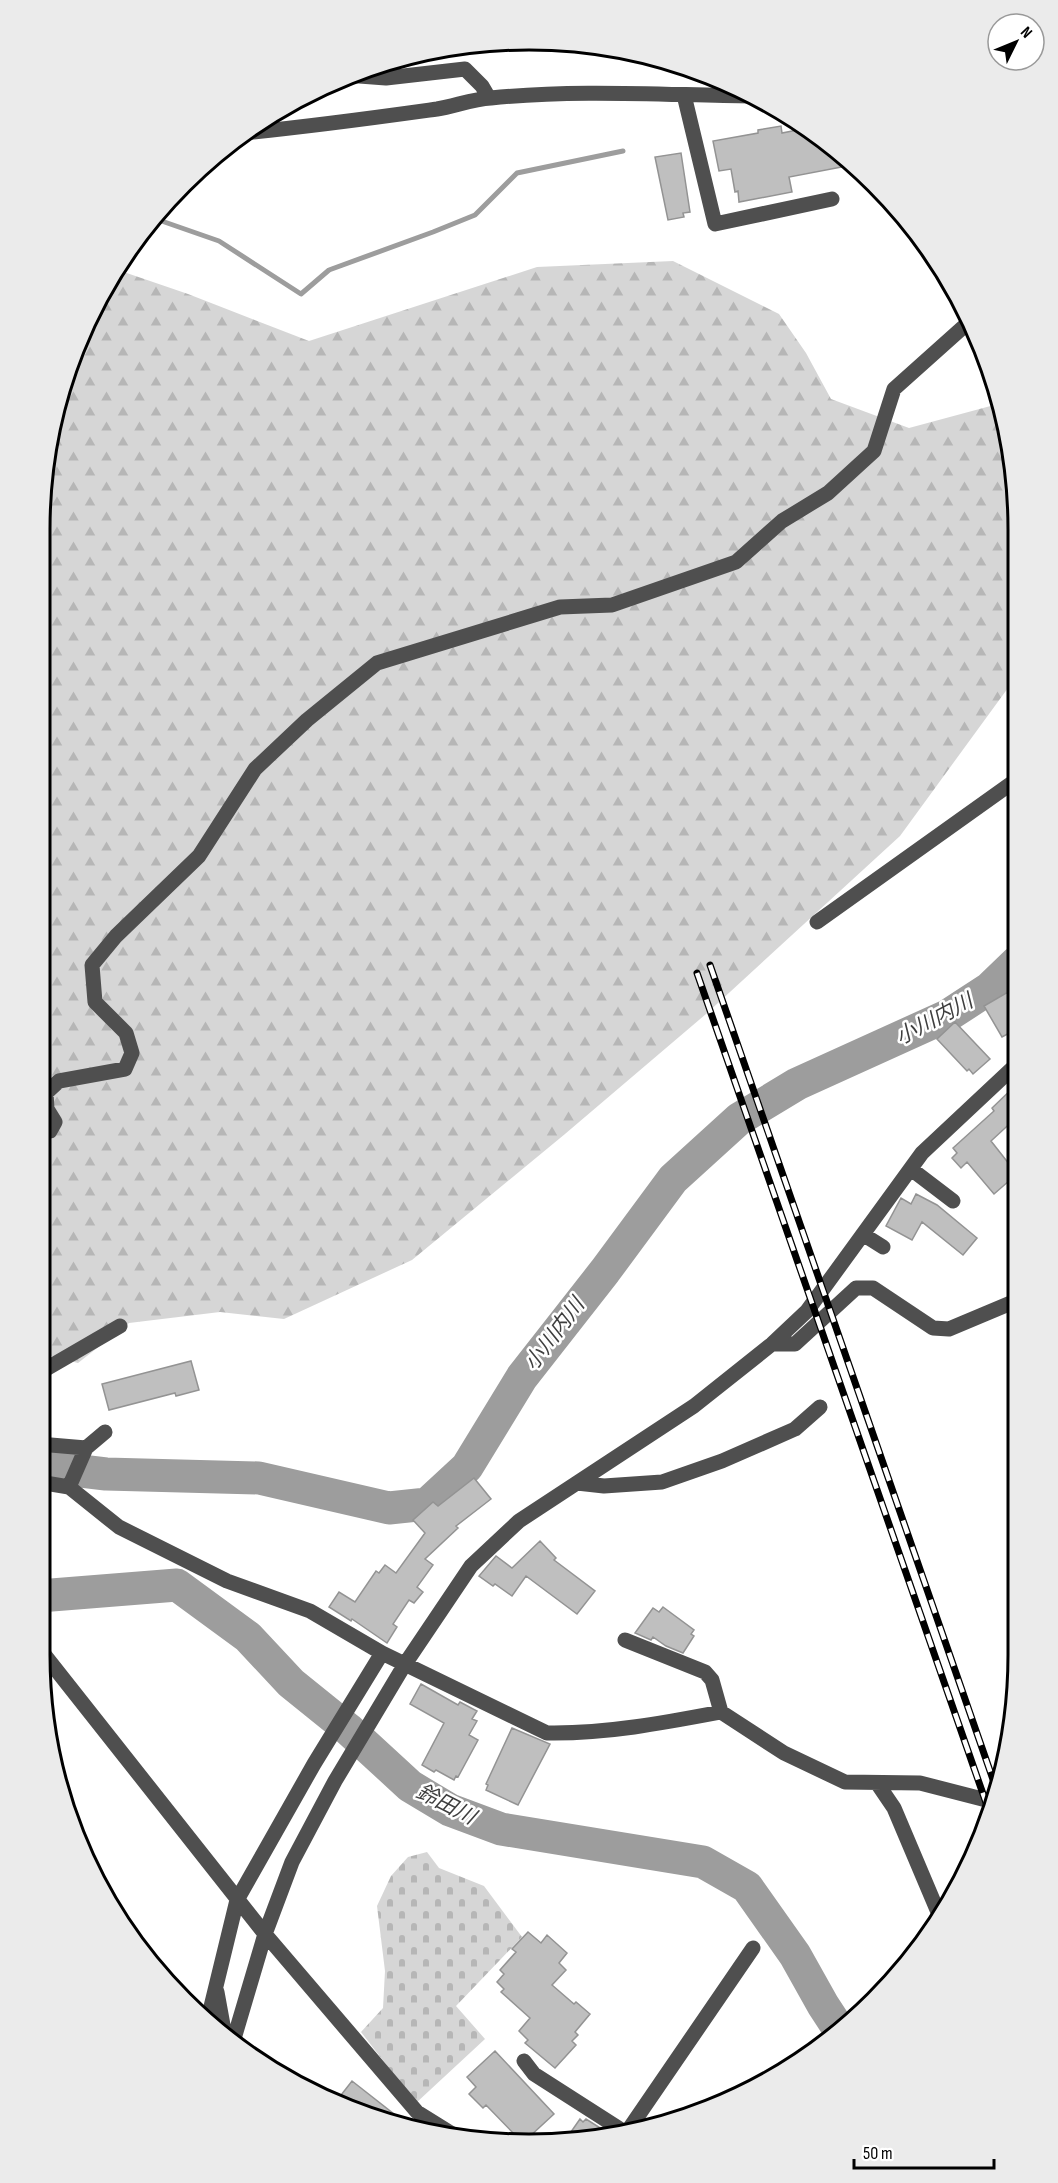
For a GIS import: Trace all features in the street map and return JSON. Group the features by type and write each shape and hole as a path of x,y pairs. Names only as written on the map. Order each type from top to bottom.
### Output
{"street":[{"path":"370,77 386,78 465,69 482,86 489,98"},
{"path":"261,131 441,108 489,98 627,93 734,96"},
{"path":"684,95 715,224 832,198"},
{"path":"50,1089 59,1081 125,1069 132,1053 126,1033 95,1002 92,965 116,936 199,856 255,769 307,720 377,663 560,607 612,605 736,562 782,521 828,493 874,450 894,388 963,327"},
{"path":"817,922 1008,786"},
{"path":"236,2033 265,1934 292,1862 335,1780 405,1664 471,1566 519,1521 694,1406 772,1344 807,1311 922,1153 1008,1077"},
{"path":"50,1114 55,1122 50,1131"},
{"path":"911,1169 952,1201"},
{"path":"864,1235 883,1247"},
{"path":"772,1344 795,1344 856,1288 873,1288 933,1328 949,1329 1008,1304"},
{"path":"50,1367 120,1326"},
{"path":"577,1483 604,1486 662,1482 722,1461 795,1429 820,1407"},
{"path":"70,1485 86,1448 105,1432"},
{"path":"50,1445 86,1448"},
{"path":"50,1483 70,1485 119,1527 228,1581 310,1611 382,1653 546,1733 574,1734 656,1725 721,1712"},
{"path":"625,1640 705,1672 712,1680 721,1712 784,1753 845,1782 920,1783 985,1800"},
{"path":"210,2012 237,1900 314,1764 382,1653"},
{"path":"50,1662 265,1934 417,2112 437,2124"},
{"path":"877,1782 894,1808 936,1907"},
{"path":"633,2122 753,1948"},
{"path":"216,1986 223,2023"},
{"path":"524,2061 534,2074 614,2126"}],"green space":[{"path":"673,261 779,314 806,353 831,399 909,428 992,406 1004,466 1007,498 1008,688 900,836 706,1014 412,1260 284,1319 220,1312 129,1323 78,1363 50,1356 51,498 59,435 75,375 86,346 99,317 124,272 309,341 537,267"},
{"path":"427,1852 439,1868 484,1886 522,1937 456,2006 485,2039 416,2103 361,2032 383,2008 385,1971 377,1906 391,1876 408,1857"}],"building":[{"path":"781,126 782,133 795,130 843,167 789,177 792,192 739,202 731,169 719,171 713,141 758,133 758,130"},
{"path":"681,153 690,212 683,213 684,217 668,220 655,157"},
{"path":"1008,992 1008,1034 1002,1037 984,1006"},
{"path":"955,1022 990,1059 973,1074 969,1069 967,1071 937,1039"},
{"path":"1008,1093 1008,1125 991,1141 1008,1163 1008,1182 994,1194 967,1162 961,1168 952,1158 957,1153 953,1148 994,1111 992,1108"},
{"path":"916,1194 937,1205 977,1238 963,1255 922,1222 912,1240 886,1226 901,1198 911,1204"},
{"path":"191,1361 199,1390 176,1396 175,1393 109,1410 102,1384"},
{"path":"474,1478 491,1499 456,1526 458,1528 425,1559 433,1565 417,1587 423,1592 414,1603 409,1600 393,1624 397,1627 387,1643 352,1619 351,1621 329,1607 339,1592 355,1602 376,1571 379,1573 385,1565 396,1573 425,1533 413,1520 433,1502 438,1506"},
{"path":"540,1541 556,1558 554,1560 595,1591 577,1614 526,1576 512,1596 479,1576 496,1556 512,1568"},
{"path":"663,1607 694,1630 691,1634 694,1636 683,1653 666,1646 653,1637 651,1640 635,1633 653,1608 659,1612"},
{"path":"421,1684 458,1705 460,1702 477,1711 472,1719 477,1721 469,1735 478,1740 458,1777 456,1776 454,1780 422,1765 444,1723 410,1704"},
{"path":"512,1728 550,1744 518,1805 486,1790 488,1785 486,1784"},
{"path":"528,1932 541,1943 547,1935 567,1953 559,1963 566,1970 552,1985 590,2014 575,2032 578,2035 572,2041 576,2045 555,2068 525,2043 528,2040 519,2031 530,2018 501,1992 504,1989 497,1982 504,1974 500,1970 516,1952 512,1949"},
{"path":"495,2051 554,2114 533,2134 513,2133 486,2105 483,2108 469,2094 476,2087 467,2077"},
{"path":"352,2081 393,2113 375,2108 341,2095"},
{"path":"580,2119 583,2122 586,2119 600,2128 592,2129 572,2131"}],"waterway":[{"path":"162,221 219,241 301,294 329,270 475,215 517,173 623,151"},
{"name":"小川内川","path":"50,1467 106,1474 259,1478 389,1508 427,1504 467,1467 522,1377 673,1179 739,1119 797,1084 947,1016 990,988 1008,971"},
{"name":"鈴田川","path":"50,1595 177,1585 248,1637 291,1683 348,1729 410,1786 450,1810 501,1829 703,1862 747,1887 795,1955 835,2023"}],"railway":[{"path":"710,965 992,1777"},
{"path":"697,973 985,1800"}]}
